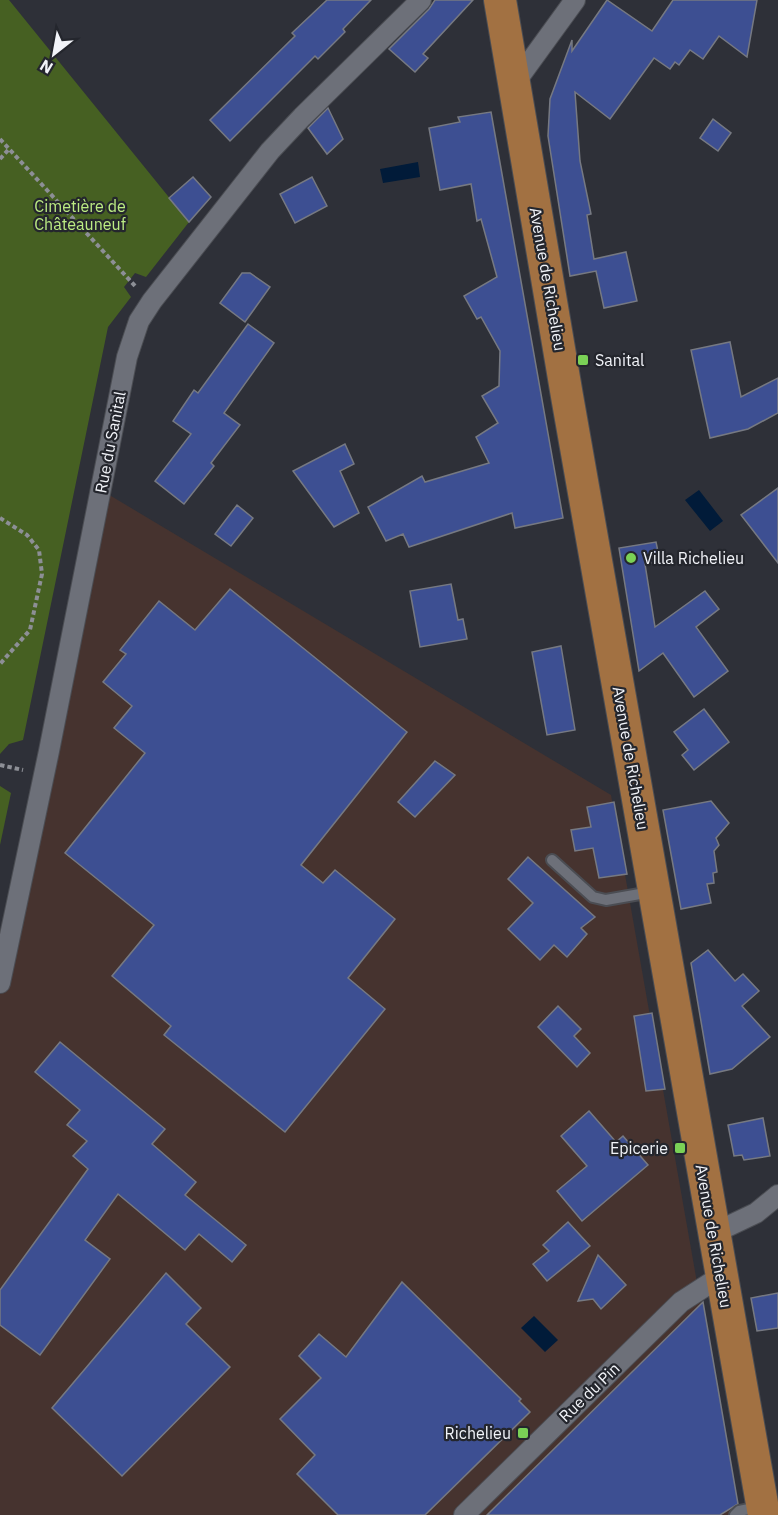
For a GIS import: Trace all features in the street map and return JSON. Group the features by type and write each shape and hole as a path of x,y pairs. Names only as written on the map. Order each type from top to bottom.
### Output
{"main road":[{"name":"Avenue de Richelieu","path":"500,0 714,1233 754,1512"}],"street":[{"name":"Rue du Sanital","path":"0,983 52,739 127,357 139,321 152,301 270,151 421,0"},
{"path":"514,84 575,0"},
{"path":"714,1233 756,1213 778,1195"},
{"name":"Rue du Pin","path":"464,1515 681,1302 721,1276"}],"lane":[{"path":"552,860 593,897 606,900 654,891"}],"path":[{"path":"0,139 129,280 152,301"},
{"path":"0,159 9,149"},
{"path":"0,518 27,535 39,550 42,574 30,630 1,662"}],"shaded area":[{"path":"101,490 611,795 738,1515 0,1515 0,963"}],"green space":[{"name":"Cimetière de Châteauneuf","path":"0,0 9,0 189,222 146,277 135,273 124,287 131,297 108,327 23,740 9,744 0,754"},
{"path":"0,786 11,793 0,845"}],"water":[{"path":"418,162 420,177 383,183 380,169"},
{"path":"699,490 723,521 710,531 685,500"},
{"path":"534,1316 558,1340 545,1352 521,1328"}],"building":[{"path":"327,0 371,0 343,29 345,32 318,59 315,56 230,141 210,120 295,36 292,33"},
{"path":"435,0 473,0 423,54 428,58 415,72 389,49"},
{"path":"607,0 652,31 673,0 757,0 747,57 719,36 703,59 690,50 679,65 675,62 670,69 654,58 610,119 575,92 580,161 591,214 587,215 594,259 626,252 637,301 604,308 596,271 570,276 548,136 550,99 572,40 572,51"},
{"path":"328,108 343,139 327,154 308,128"},
{"path":"491,112 563,518 515,528 512,513 409,547 403,534 386,541 368,507 422,476 425,482 489,463 476,437 498,423 482,396 499,386 500,351 481,317 477,319 464,296 497,277 481,219 477,221 471,184 440,190 429,128 460,122 458,117"},
{"path":"713,119 731,133 718,151 700,138"},
{"path":"193,177 211,197 189,222 169,198"},
{"path":"312,177 327,206 295,223 280,194"},
{"path":"242,273 250,273 270,287 245,322 220,303"},
{"path":"248,324 274,343 224,413 240,425 211,463 214,466 184,504 155,481 191,434 173,421 194,390 198,393"},
{"path":"730,342 741,397 778,378 778,413 748,429 710,438 691,350"},
{"path":"345,444 354,464 340,471 359,513 334,527 293,471"},
{"path":"778,488 778,563 741,515"},
{"path":"237,505 253,518 231,546 215,534"},
{"path":"656,542 660,561 645,564 655,627 705,591 719,609 696,627 728,671 694,697 663,653 639,671 619,548"},
{"path":"451,584 458,620 463,619 467,639 420,647 410,591"},
{"path":"230,589 407,732 301,865 323,883 335,870 395,919 348,978 385,1009 285,1132 164,1035 171,1026 112,976 154,925 65,853 145,753 114,728 132,706 103,682 126,654 120,650 159,601 195,630"},
{"path":"561,646 575,730 547,735 532,652"},
{"path":"704,709 729,742 694,770 682,755 688,750 674,732"},
{"path":"435,761 455,775 415,817 398,802"},
{"path":"711,801 729,823 716,838 719,845 714,851 717,872 713,873 714,883 707,884 711,903 681,909 663,810"},
{"path":"614,802 627,874 599,878 593,848 575,851 571,830 591,827 587,807"},
{"path":"528,857 595,917 581,928 587,934 567,957 554,945 540,960 508,929 533,903 508,879"},
{"path":"708,950 735,981 743,974 759,991 742,1006 770,1037 732,1069 710,1074 691,963"},
{"path":"558,1006 581,1029 574,1036 590,1053 577,1067 538,1027"},
{"path":"652,1013 665,1089 646,1091 634,1016"},
{"path":"60,1042 165,1129 152,1144 196,1182 185,1195 246,1245 232,1262 199,1234 185,1250 118,1194 85,1240 110,1259 40,1355 0,1325 0,1290 88,1169 73,1156 87,1141 67,1125 80,1110 35,1072"},
{"path":"589,1111 616,1142 623,1136 648,1165 582,1221 557,1191 587,1166 561,1136"},
{"path":"763,1118 770,1156 744,1160 742,1155 734,1156 728,1125"},
{"path":"568,1222 590,1246 547,1281 533,1264 549,1251 543,1245"},
{"path":"598,1255 626,1285 601,1309 593,1299 578,1301"},
{"path":"166,1273 201,1308 186,1324 230,1367 122,1476 52,1408"},
{"path":"402,1282 521,1399 519,1401 530,1412 425,1515 338,1515 297,1474 315,1455 280,1419 321,1378 299,1356 319,1334 346,1357"},
{"path":"778,1293 778,1328 757,1331 751,1298"},
{"path":"703,1302 738,1504 720,1515 487,1515"}],"place":[{"name":"Sanital","path":"583,360"},
{"name":"Villa Richelieu","path":"631,558"},
{"name":"Epicerie","path":"680,1148"},
{"name":"Richelieu","path":"523,1433"}]}
